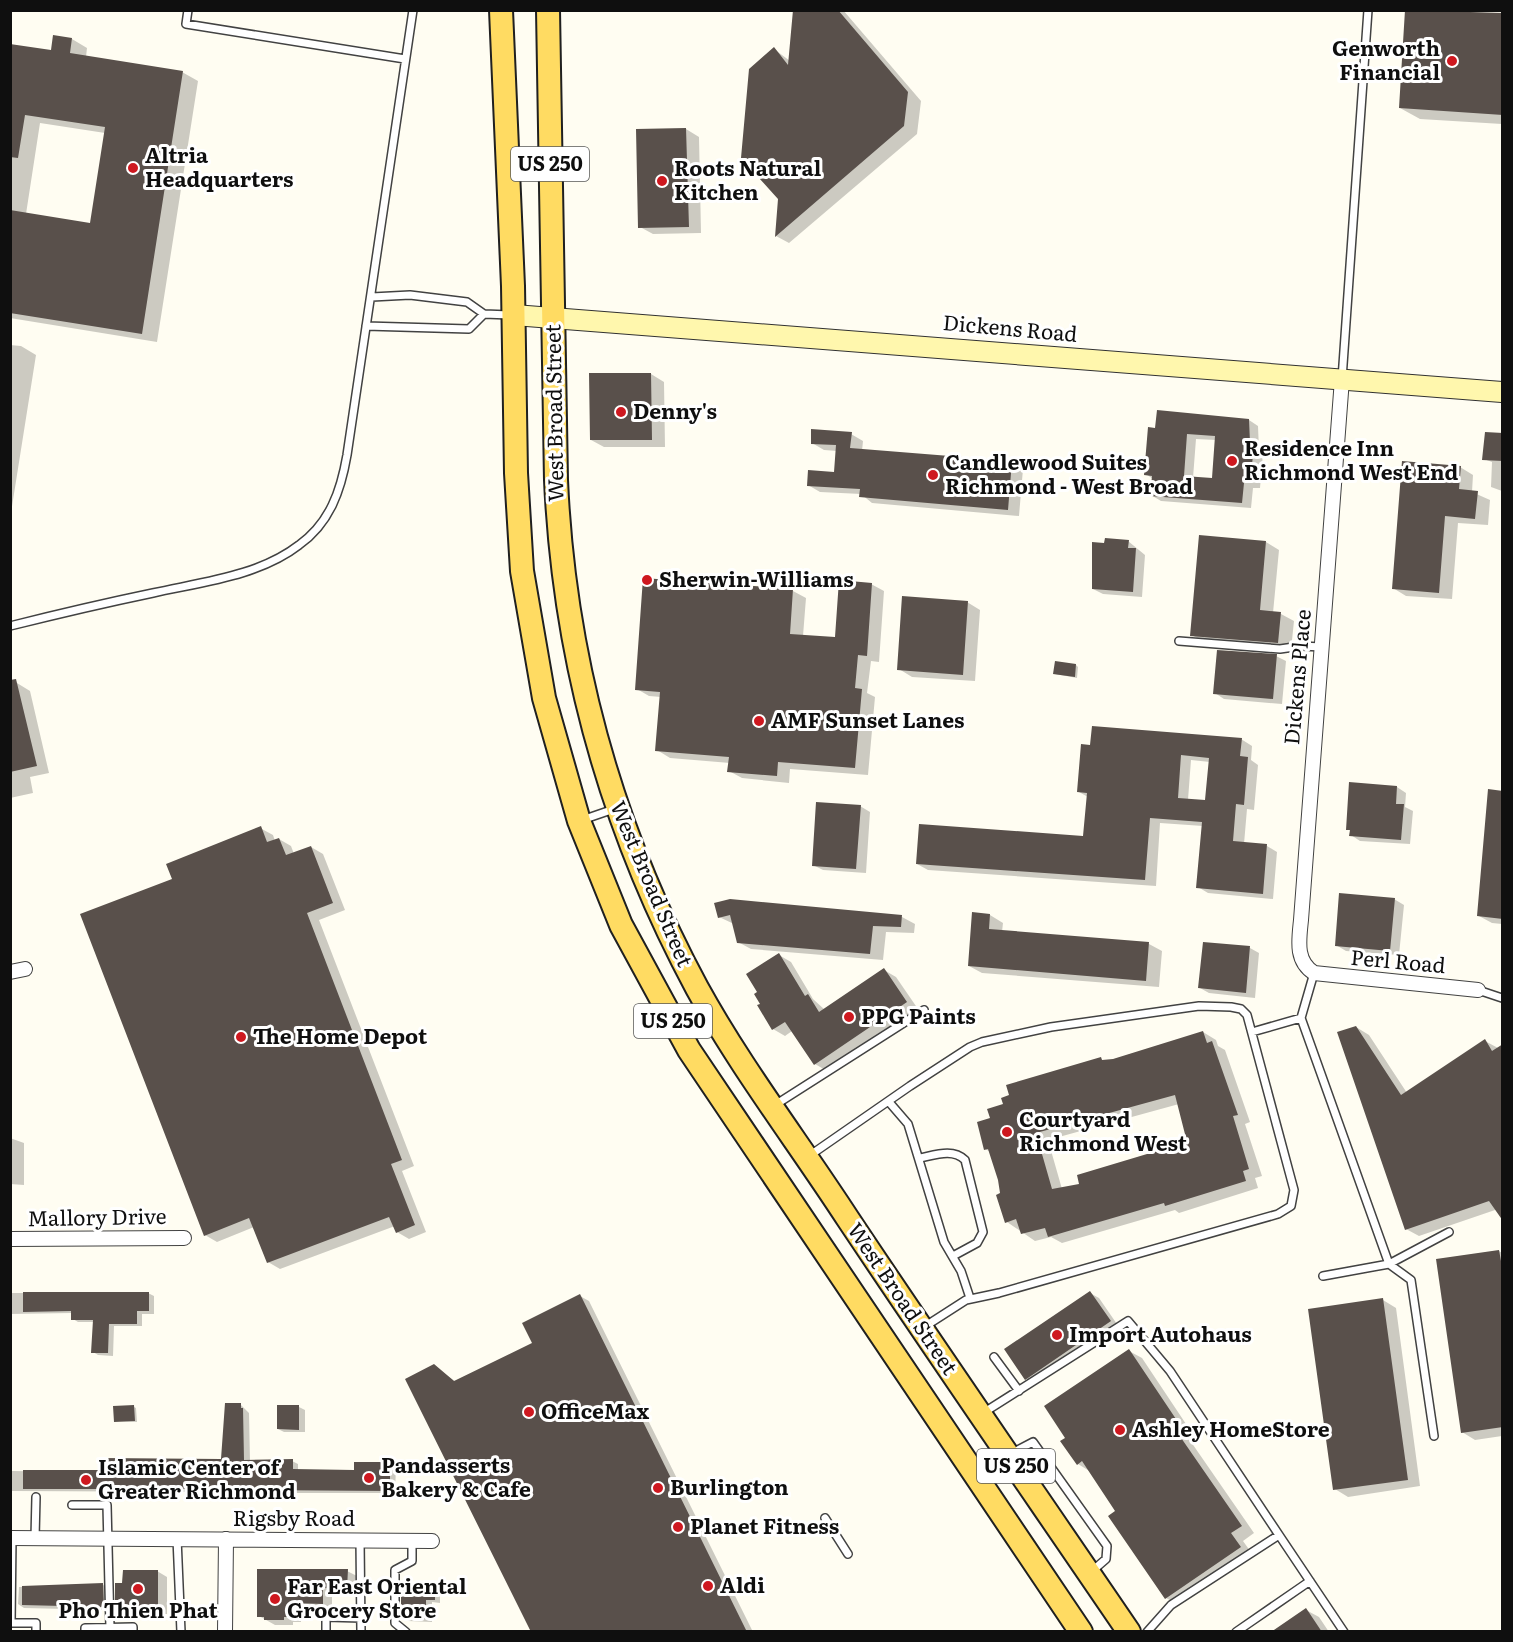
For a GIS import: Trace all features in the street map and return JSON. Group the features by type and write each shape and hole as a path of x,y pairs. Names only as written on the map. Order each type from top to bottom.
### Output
{"main road":[{"name":"West Broad Street","path":"501,10 514,315 516,484 524,582 544,698 579,821 617,916 689,1050 1081,1632"},
{"name":"West Broad Street","path":"548,10 557,512 565,586 584,693 617,808 644,879 698,990 772,1107 1129,1632"},
{"name":"Dickens Road","path":"514,315 1503,392"},
{"path":"775,1180 807,1158"}],"street":[{"name":"Dickens Place","path":"1314,973 1303,964 1299,944 1342,380"},
{"path":"10,972 25,969"},
{"name":"Perl Road","path":"1314,973 1478,990"},
{"name":"Mallory Drive","path":"10,1239 184,1238"},
{"name":"Rigsby Road","path":"11,1538 432,1541"},
{"path":"225,1632 226,1539"}],"lane":[{"path":"188,10 186,24 405,58"},
{"path":"10,626 243,572 278,560 302,544 325,518 341,489 372,297 413,10"},
{"path":"1342,380 1368,10"},
{"path":"372,297 410,295 466,302 484,314 514,315"},
{"path":"366,326 469,329 484,314"},
{"path":"1179,640 1280,649 1300,646 1322,647"},
{"path":"579,821 617,808"},
{"path":"1314,973 1301,1018 1389,1264 1411,1280 1434,1436"},
{"path":"1478,990 1503,998"},
{"path":"807,1158 970,1047 1051,1027 1199,1006 1241,1009 1247,1016 1294,1190 1291,1206 1278,1214 999,1293 970,1298 922,1328"},
{"path":"772,1107 924,1010"},
{"path":"1252,1032 1301,1018"},
{"path":"889,1102 908,1124 944,1242 953,1256 970,1298"},
{"path":"920,1158 947,1153 960,1155 965,1160 983,1232 977,1243 953,1256"},
{"path":"1323,1276 1389,1264 1449,1232"},
{"path":"981,1415 1128,1321 1170,1371 1344,1632"},
{"path":"994,1357 1019,1390"},
{"path":"1008,1455 1033,1442 1107,1546 1106,1559 1089,1574"},
{"path":"35,1538 36,1497"},
{"path":"72,1505 107,1505 110,1628"},
{"path":"825,1518 848,1554"},
{"path":"1147,1632 1171,1605 1279,1535"},
{"path":"11,1538 11,1623 36,1623 36,1632"},
{"path":"177,1539 181,1632"},
{"path":"360,1540 361,1632"},
{"path":"406,1632 395,1623 395,1570 412,1561 412,1541"},
{"path":"1236,1632 1310,1581"},
{"path":"326,1632 326,1617 361,1618"},
{"path":"85,1632 85,1628 133,1627 133,1632"}],"building":[{"path":"793,10 838,10 908,92 904,126 775,237 778,199 741,158 749,69 774,47 788,65"},
{"name":"Genworth Financial","path":"1405,10 1503,13 1503,115 1399,108"},
{"name":"Altria Headquarters","path":"53,35 72,38 70,53 183,71 142,334 10,313 10,210 90,223 105,127 25,115 18,158 10,157 10,44 51,50"},
{"path":"686,128 689,227 638,228 636,129"},
{"name":"Denny's","path":"589,373 651,373 652,440 590,440"},
{"path":"1157,410 1249,419 1250,443 1254,446 1250,483 1244,483 1242,503 1150,496 1152,476 1144,475 1148,427 1155,428","holes":["1187,434 1215,436 1212,478 1184,476"]},
{"name":"Candlewood Suites Richmond - West Broad","path":"811,429 852,432 850,448 1012,461 1008,510 859,497 860,489 807,486 808,470 834,472 836,445 811,444"},
{"path":"1485,432 1503,433 1503,461 1482,460"},
{"path":"1402,461 1461,466 1459,489 1478,491 1475,519 1445,516 1439,593 1392,589"},
{"path":"1199,535 1266,541 1260,610 1281,612 1278,643 1190,636"},
{"path":"1105,538 1129,540 1128,548 1136,548 1133,592 1092,589 1092,542 1104,543"},
{"path":"643,578 793,589 790,634 835,637 839,580 872,583 867,656 858,655 855,688 862,689 855,768 778,762 777,776 727,772 729,757 655,751 660,692 635,690"},
{"path":"902,596 968,601 963,675 897,670"},
{"path":"1217,650 1277,654 1273,699 1213,694"},
{"path":"1055,661 1076,664 1075,677 1053,674"},
{"path":"16,679 37,766 10,772 10,680"},
{"path":"1092,726 1242,738 1240,756 1248,757 1244,805 1236,804 1233,841 1267,844 1263,894 1196,888 1202,822 1150,818 1145,880 916,864 919,824 1083,836 1087,793 1077,792 1081,744 1090,745","holes":["1181,755 1209,758 1205,800 1178,798"]},
{"path":"1349,782 1397,786 1396,804 1404,804 1401,840 1349,836 1350,830 1346,830"},
{"path":"1488,789 1503,791 1503,919 1477,916"},
{"path":"816,802 861,805 856,869 812,866"},
{"name":"The Home Depot","path":"261,826 267,842 279,838 286,855 311,846 333,903 307,913 402,1160 391,1164 415,1225 396,1233 389,1217 267,1263 249,1218 204,1236 80,914 172,879 166,864"},
{"path":"1339,893 1395,898 1390,951 1335,946"},
{"path":"730,899 902,915 901,927 873,926 870,954 737,943 730,915 718,918 714,903"},
{"path":"972,912 990,914 989,929 1149,942 1146,981 968,966"},
{"path":"1203,942 1250,946 1246,993 1198,988"},
{"path":"779,953 805,996 808,994 819,1012 884,968 907,1002 814,1065 785,1022 772,1030 757,1005 760,1004 754,994 757,992 746,974"},
{"path":"1356,1026 1401,1095 1485,1039 1492,1051 1503,1044 1503,1221 1489,1201 1405,1230 1337,1032"},
{"name":"Courtyard Richmond West","path":"1203,1031 1207,1043 1212,1041 1238,1115 1233,1116 1249,1169 1243,1171 1246,1181 1165,1206 1164,1203 1048,1237 1045,1228 1021,1234 1016,1219 1005,1223 996,1195 1000,1193 998,1180 988,1149 984,1150 977,1122 990,1118 987,1109 1003,1104 1001,1098 1009,1095 1006,1085 1101,1057 1102,1060 1113,1059","holes":["1175,1095 1187,1142 1077,1175 1079,1184 1052,1189 1036,1133"]},
{"path":"1499,1250 1503,1272 1503,1427 1461,1433 1436,1259"},
{"name":"Import Autohaus","path":"1090,1291 1111,1321 1025,1380 1004,1349"},
{"path":"23,1292 149,1292 149,1311 137,1311 137,1324 109,1324 108,1353 91,1353 93,1320 71,1320 71,1311 23,1312"},
{"path":"580,1294 747,1632 531,1632 405,1379 434,1364 454,1381 532,1343 522,1323"},
{"path":"1383,1298 1408,1480 1333,1490 1308,1309"},
{"path":"1129,1349 1182,1428 1177,1432 1242,1526 1231,1533 1241,1547 1165,1599 1108,1516 1115,1511 1082,1461 1077,1465 1060,1441 1065,1438 1044,1406"},
{"path":"225,1403 241,1403 241,1408 243,1408 244,1460 293,1459 293,1469 354,1470 354,1462 390,1462 390,1491 244,1490 244,1497 224,1497 224,1489 23,1489 23,1470 101,1470 101,1458 221,1459"},
{"path":"134,1405 135,1421 114,1422 113,1406"},
{"path":"277,1405 299,1405 299,1430 277,1429"},
{"path":"257,1569 348,1569 347,1589 323,1588 323,1604 291,1603 291,1617 284,1617 284,1620 264,1620 264,1617 257,1617"},
{"path":"123,1570 158,1570 158,1610 151,1609 151,1614 122,1614 122,1606 115,1606 115,1583 122,1583"},
{"path":"103,1583 104,1607 22,1605 22,1586"},
{"path":"401,1586 435,1587 435,1600 426,1600 426,1619 401,1619"},
{"path":"1306,1608 1322,1632 1271,1632"}],"place":[{"name":"Genworth Financial","path":"1452,61"},
{"name":"Altria Headquarters","path":"133,168"},
{"name":"Roots Natural Kitchen","path":"662,181"},
{"name":"Denny's","path":"621,412"},
{"name":"Residence Inn Richmond West End","path":"1232,461"},
{"name":"Candlewood Suites Richmond - West Broad","path":"933,475"},
{"name":"Sherwin-Williams","path":"647,580"},
{"name":"AMF Sunset Lanes","path":"759,721"},
{"name":"PPG Paints","path":"849,1017"},
{"name":"The Home Depot","path":"241,1037"},
{"name":"Courtyard Richmond West","path":"1007,1132"},
{"name":"Import Autohaus","path":"1057,1335"},
{"name":"OfficeMax","path":"529,1412"},
{"name":"Ashley HomeStore","path":"1120,1430"},
{"name":"Pandasserts Bakery & Cafe","path":"369,1478"},
{"name":"Islamic Center of Greater Richmond","path":"86,1480"},
{"name":"Burlington","path":"658,1488"},
{"name":"Planet Fitness","path":"678,1527"},
{"name":"Aldi","path":"708,1586"},
{"name":"Pho Thien Phat","path":"138,1589"},
{"name":"Far East Oriental Grocery Store","path":"275,1599"}]}
